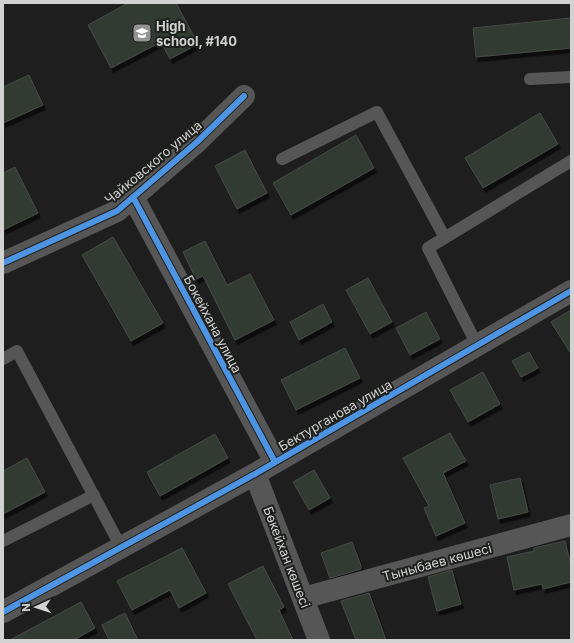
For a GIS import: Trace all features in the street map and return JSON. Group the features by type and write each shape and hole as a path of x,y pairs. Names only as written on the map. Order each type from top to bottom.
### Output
{"street":[{"name":"Чайковского улица","path":"3,263 117,211 197,142 244,96"},
{"name":"Бокейхана улица","path":"133,197 275,462"},
{"name":"Бектурганова улица","path":"3,612 255,474 571,291"},
{"name":"Бөкейхан көшесі","path":"255,474 319,640"},
{"name":"Тыныбаев көшесі","path":"303,598 571,525"}],"lane":[{"path":"530,79 571,77"},
{"path":"282,159 377,112 445,238"},
{"path":"477,345 428,248 571,161"},
{"path":"3,359 17,351 121,547"},
{"path":"3,541 94,495"}],"building":[{"name":"High school, #140","path":"128,3 176,3 198,44 170,59 161,42 111,68 88,25"},
{"path":"571,18 571,48 476,57 473,28"},
{"path":"29,75 43,105 3,123 3,87"},
{"path":"540,113 558,144 483,188 465,158"},
{"path":"356,135 374,168 291,215 273,183"},
{"path":"245,150 267,193 237,209 215,166"},
{"path":"15,167 38,213 3,230 3,173"},
{"path":"113,237 163,323 131,341 82,255"},
{"path":"205,241 227,285 250,274 274,320 235,340 203,276 196,279 183,252"},
{"path":"368,278 392,322 370,334 346,290"},
{"path":"323,304 332,322 299,340 290,322"},
{"path":"571,310 571,354 551,322"},
{"path":"426,312 440,339 410,355 396,328"},
{"path":"345,348 360,378 296,410 281,380"},
{"path":"529,352 538,368 521,377 512,361"},
{"path":"483,372 500,404 468,422 450,390"},
{"path":"450,433 466,461 443,473 465,523 436,536 424,508 429,506 403,458"},
{"path":"215,434 228,458 160,496 147,472"},
{"path":"27,458 45,492 3,514 3,471"},
{"path":"314,470 330,498 309,510 293,482"},
{"path":"520,478 528,512 498,519 490,485"},
{"path":"565,541 571,565 571,582 543,589 542,584 514,590 507,557 534,551 534,548"},
{"path":"352,542 361,569 330,578 321,553"},
{"path":"182,548 206,593 179,608 170,590 132,610 117,581"},
{"path":"263,566 284,607 279,610 293,640 257,640 228,584"},
{"path":"452,570 461,604 437,611 428,577"},
{"path":"369,593 386,640 356,640 341,601"},
{"path":"81,602 95,628 74,640 10,640"},
{"path":"125,613 138,640 109,640 102,625"}],"cycle path":[{"path":"3,263 117,211 197,142 244,96"},
{"path":"133,197 275,462"},
{"path":"3,612 255,474 571,291"}],"place":[{"name":"High school, #140","path":"142,33"}]}
